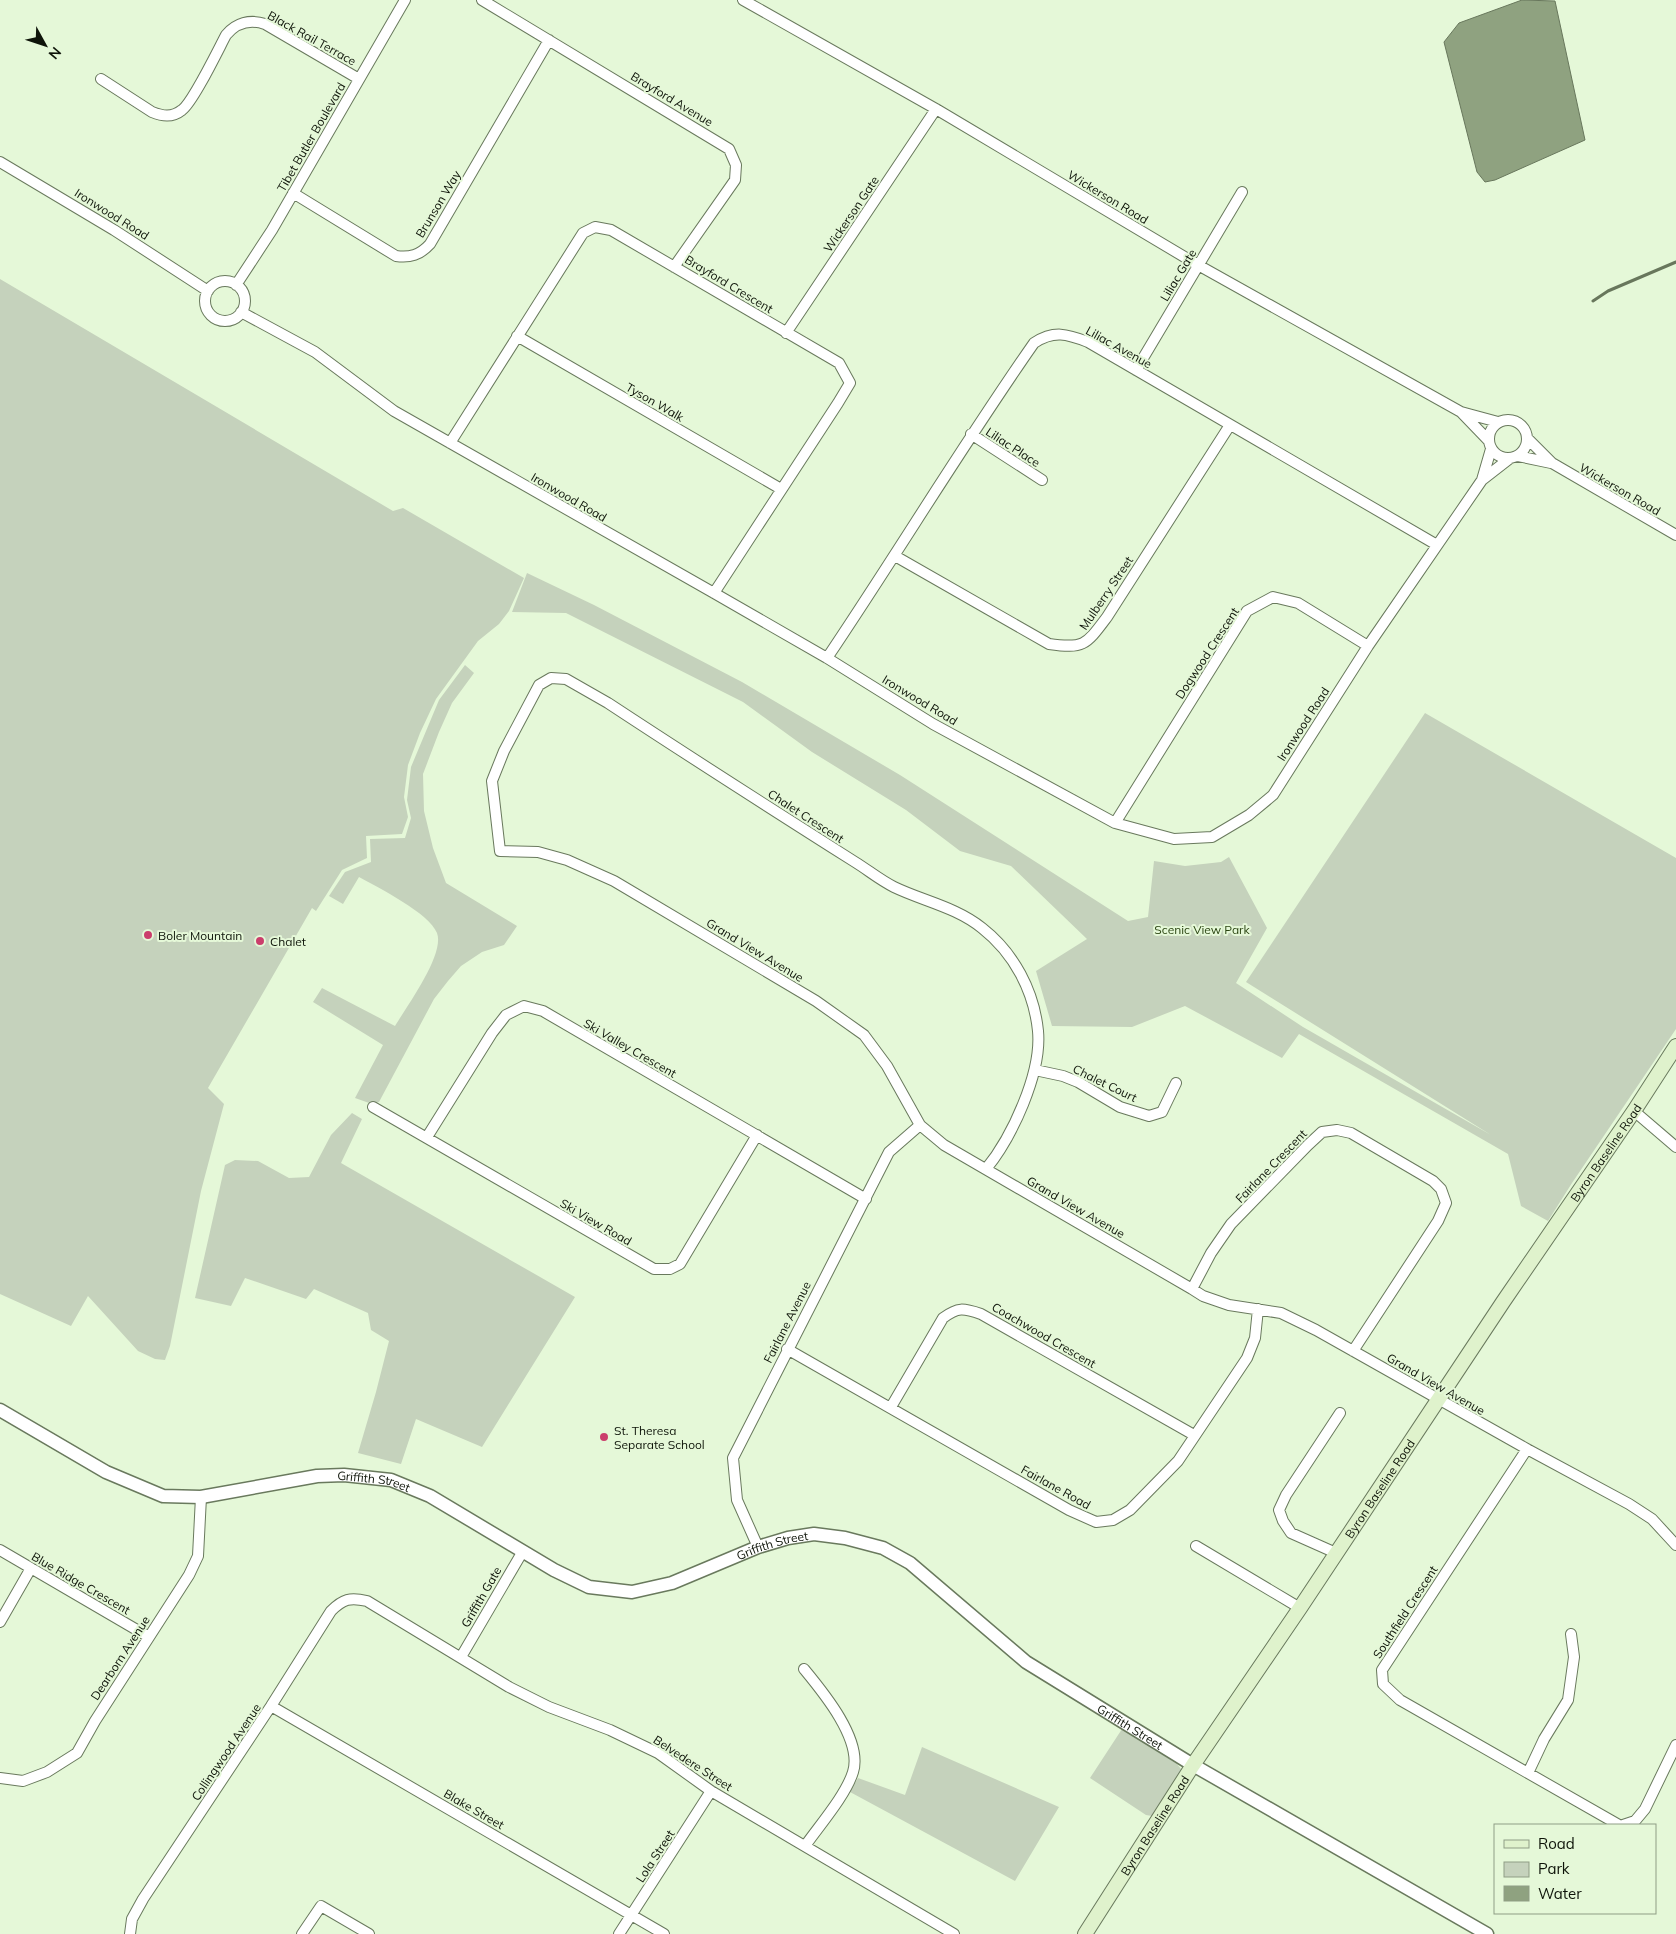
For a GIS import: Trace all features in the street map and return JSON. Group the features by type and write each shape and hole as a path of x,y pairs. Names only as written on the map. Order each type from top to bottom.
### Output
{"main road":[{"name":"Byron Baseline Road","path":"1089,1933 1193,1765 1676,1046"}],"street":[{"name":"Tibet Butler Boulevard","path":"236,285 293,193 405,0"},
{"name":"Brayford Avenue","path":"482,0 729,149 736,165 735,180 674,267"},
{"name":"Wickerson Road","path":"743,0 936,109 1198,265 1461,412 1498,422"},
{"name":"Black Rail Terrace","path":"101,79 152,112 159,115 175,114 188,104 226,35 235,26 253,22 265,24 359,80"},
{"name":"Brunson Way","path":"293,193 396,256 406,258 415,256 430,244 549,40"},
{"name":"Wickerson Gate","path":"786,333 936,109"},
{"name":"Ironwood Road","path":"0,162 114,230 208,290"},
{"name":"Liliac Gate","path":"1136,370 1242,192"},
{"name":"Brayford Crescent","path":"450,443 583,233 595,227 611,230 839,363 850,383 714,593"},
{"path":"224,281 236,285 241,290 244,299 241,312 228,321 213,318 206,310 205,304 208,290 224,281"},
{"name":"Ironwood Road","path":"241,312 315,352 394,411 827,658 933,724 1115,823 1174,839 1212,837 1249,815 1273,795 1368,646 1482,480 1513,458"},
{"name":"Liliac Avenue","path":"827,658 895,556 971,434 1034,343 1044,337 1056,334 1070,335 1088,342 1437,545"},
{"name":"Tyson Walk","path":"517,336 781,489"},
{"name":"Wickerson Road","path":"1461,412 1490,445"},
{"path":"1508,420 1517,422 1525,429 1528,438 1526,447 1513,458 1498,457 1490,445 1491,430 1498,422 1508,420"},
{"name":"Mulberry Street","path":"895,556 1049,644 1070,647 1089,641 1107,617 1230,425"},
{"name":"Liliac Place","path":"971,434 1042,480"},
{"name":"Wickerson Road","path":"1528,438 1552,463 1676,536"},
{"name":"Ironwood Road","path":"1482,480 1490,445"},
{"name":"Wickerson Road","path":"1513,458 1552,463"},
{"name":"Dogwood Crescent","path":"1115,823 1247,612 1273,597 1298,603 1368,646"},
{"name":"Chalet Crescent","path":"500,851 492,781 504,751 539,685 551,678 566,679 893,886 962,914 982,928 1008,953 1031,996 1038,1032 1035,1070 1020,1111 999,1151 986,1169"},
{"name":"Grand View Avenue","path":"500,851 538,852 567,860 614,881 816,1001 864,1034 887,1066 920,1125 944,1145 1203,1296 1229,1305 1281,1312 1353,1350 1526,1450 1645,1514 1652,1519 1676,1546"},
{"name":"Ski Valley Crescent","path":"426,1137 492,1033 506,1015 524,1006 543,1012 866,1199"},
{"name":"Chalet Court","path":"1035,1070 1063,1076 1078,1082 1120,1107 1149,1116 1162,1112 1176,1083"},
{"name":"Ski View Road","path":"372,1107 654,1270 670,1269 680,1264 757,1136"},
{"path":"1634,1111 1676,1147"},
{"name":"Fairlane Avenue","path":"758,1547 737,1500 733,1458 889,1152 920,1125"},
{"name":"Fairlane Crescent","path":"1192,1288 1211,1253 1231,1224 1308,1145 1322,1132 1337,1130 1351,1133 1433,1181 1441,1189 1446,1203 1438,1221 1353,1350"},
{"name":"Coachwood Crescent","path":"891,1407 943,1318 955,1310 967,1309 981,1314 1194,1435"},
{"name":"Fairlane Road","path":"788,1349 1069,1510 1096,1522 1112,1520 1130,1510 1178,1461 1247,1358 1255,1338 1258,1310"},
{"name":"Griffith Street","path":"0,1410 106,1472 163,1496 201,1497 317,1476 344,1475 391,1480 430,1496 522,1551 589,1587 632,1592 672,1583 758,1547 788,1538 814,1534 845,1538 883,1548 910,1563 1026,1662 1193,1765 1487,1934"},
{"path":"1336,1553 1292,1533 1283,1522 1279,1510 1286,1495 1340,1413"},
{"name":"Southfield Crescent","path":"1526,1450 1382,1670 1382,1684 1400,1700 1595,1813 1619,1824"},
{"name":"Dearborn Avenue","path":"0,1778 23,1780 47,1772 77,1753 189,1575 198,1556 201,1497"},
{"path":"1196,1546 1300,1608"},
{"name":"Blue Ridge Crescent","path":"0,1550 149,1637"},
{"name":"Griffith Gate","path":"461,1656 522,1551"},
{"path":"0,1622 31,1568"},
{"name":"Belvedere Street","path":"358,1599 366,1601 461,1656 509,1687 549,1707 610,1730 658,1753 711,1791 954,1934"},
{"name":"Collingwood Avenue","path":"130,1934 132,1919 143,1900 272,1706 331,1611 342,1601 358,1599"},
{"path":"1528,1773 1544,1739 1568,1700 1574,1657 1571,1634"},
{"path":"804,1669 834,1707 853,1744 854,1771 843,1791 805,1846"},
{"name":"Blake Street","path":"272,1706 664,1934"},
{"name":"Southfield Crescent","path":"1624,1824 1635,1821 1645,1809 1676,1745"},
{"name":"Lola Street","path":"618,1934 711,1791"},
{"path":"302,1934 321,1906 369,1934"}],"green space":[{"name":"Boler Mountain","path":"0,279 393,511 403,508 524,578 509,611 499,624 478,641 436,699 408,765 404,797 408,817 402,834 366,836 367,858 342,870 316,911 312,908 208,1088 224,1104 201,1191 170,1346 165,1360 155,1359 138,1351 88,1296 71,1326 0,1294"},
{"name":"Scenic View Park","path":"527,573 594,605 742,682 900,775 1128,921 1148,917 1154,861 1185,866 1221,862 1229,857 1267,928 1236,983 1303,1027 1491,1135 1246,982 1425,713 1676,858 1676,1029 1548,1221 1521,1206 1508,1154 1299,1034 1282,1058 1185,1006 1132,1027 1052,1026 1036,971 1087,939 1011,866 960,851 906,810 812,752 743,702 566,613 512,612"},
{"path":"465,665 474,673 452,703 423,774 424,811 433,848 446,883 517,926 504,945 482,952 461,966 448,981 434,999 379,1102 372,1104 355,1098 383,1045 313,1002 322,988 395,1026 424,980 436,954 437,933 432,925 414,909 359,877 343,904 329,896 345,872 371,862 370,839 405,838 411,818 407,800 411,767 439,700"},
{"path":"352,1113 362,1119 341,1163 575,1297 482,1447 416,1419 401,1464 358,1453 389,1341 371,1330 368,1313 314,1289 306,1299 245,1278 231,1306 195,1298 225,1165 235,1160 258,1161 289,1178 309,1177 331,1135"},
{"path":"1122,1729 1177,1764 1181,1769 1180,1774 1152,1816 1146,1815 1090,1778"},
{"path":"922,1747 1059,1807 1015,1881 850,1792 858,1778 905,1795"}],"water":[{"path":"1522,0 1555,1 1585,140 1495,180 1485,182 1477,172 1444,42 1459,23"}],"waterway":[{"path":"1593,301 1608,291 1676,262"}],"place":[{"name":"Boler Mountain","path":"148,935"},
{"name":"Chalet","path":"260,941"},
{"name":"St. Theresa Separate School","path":"604,1437"}]}
